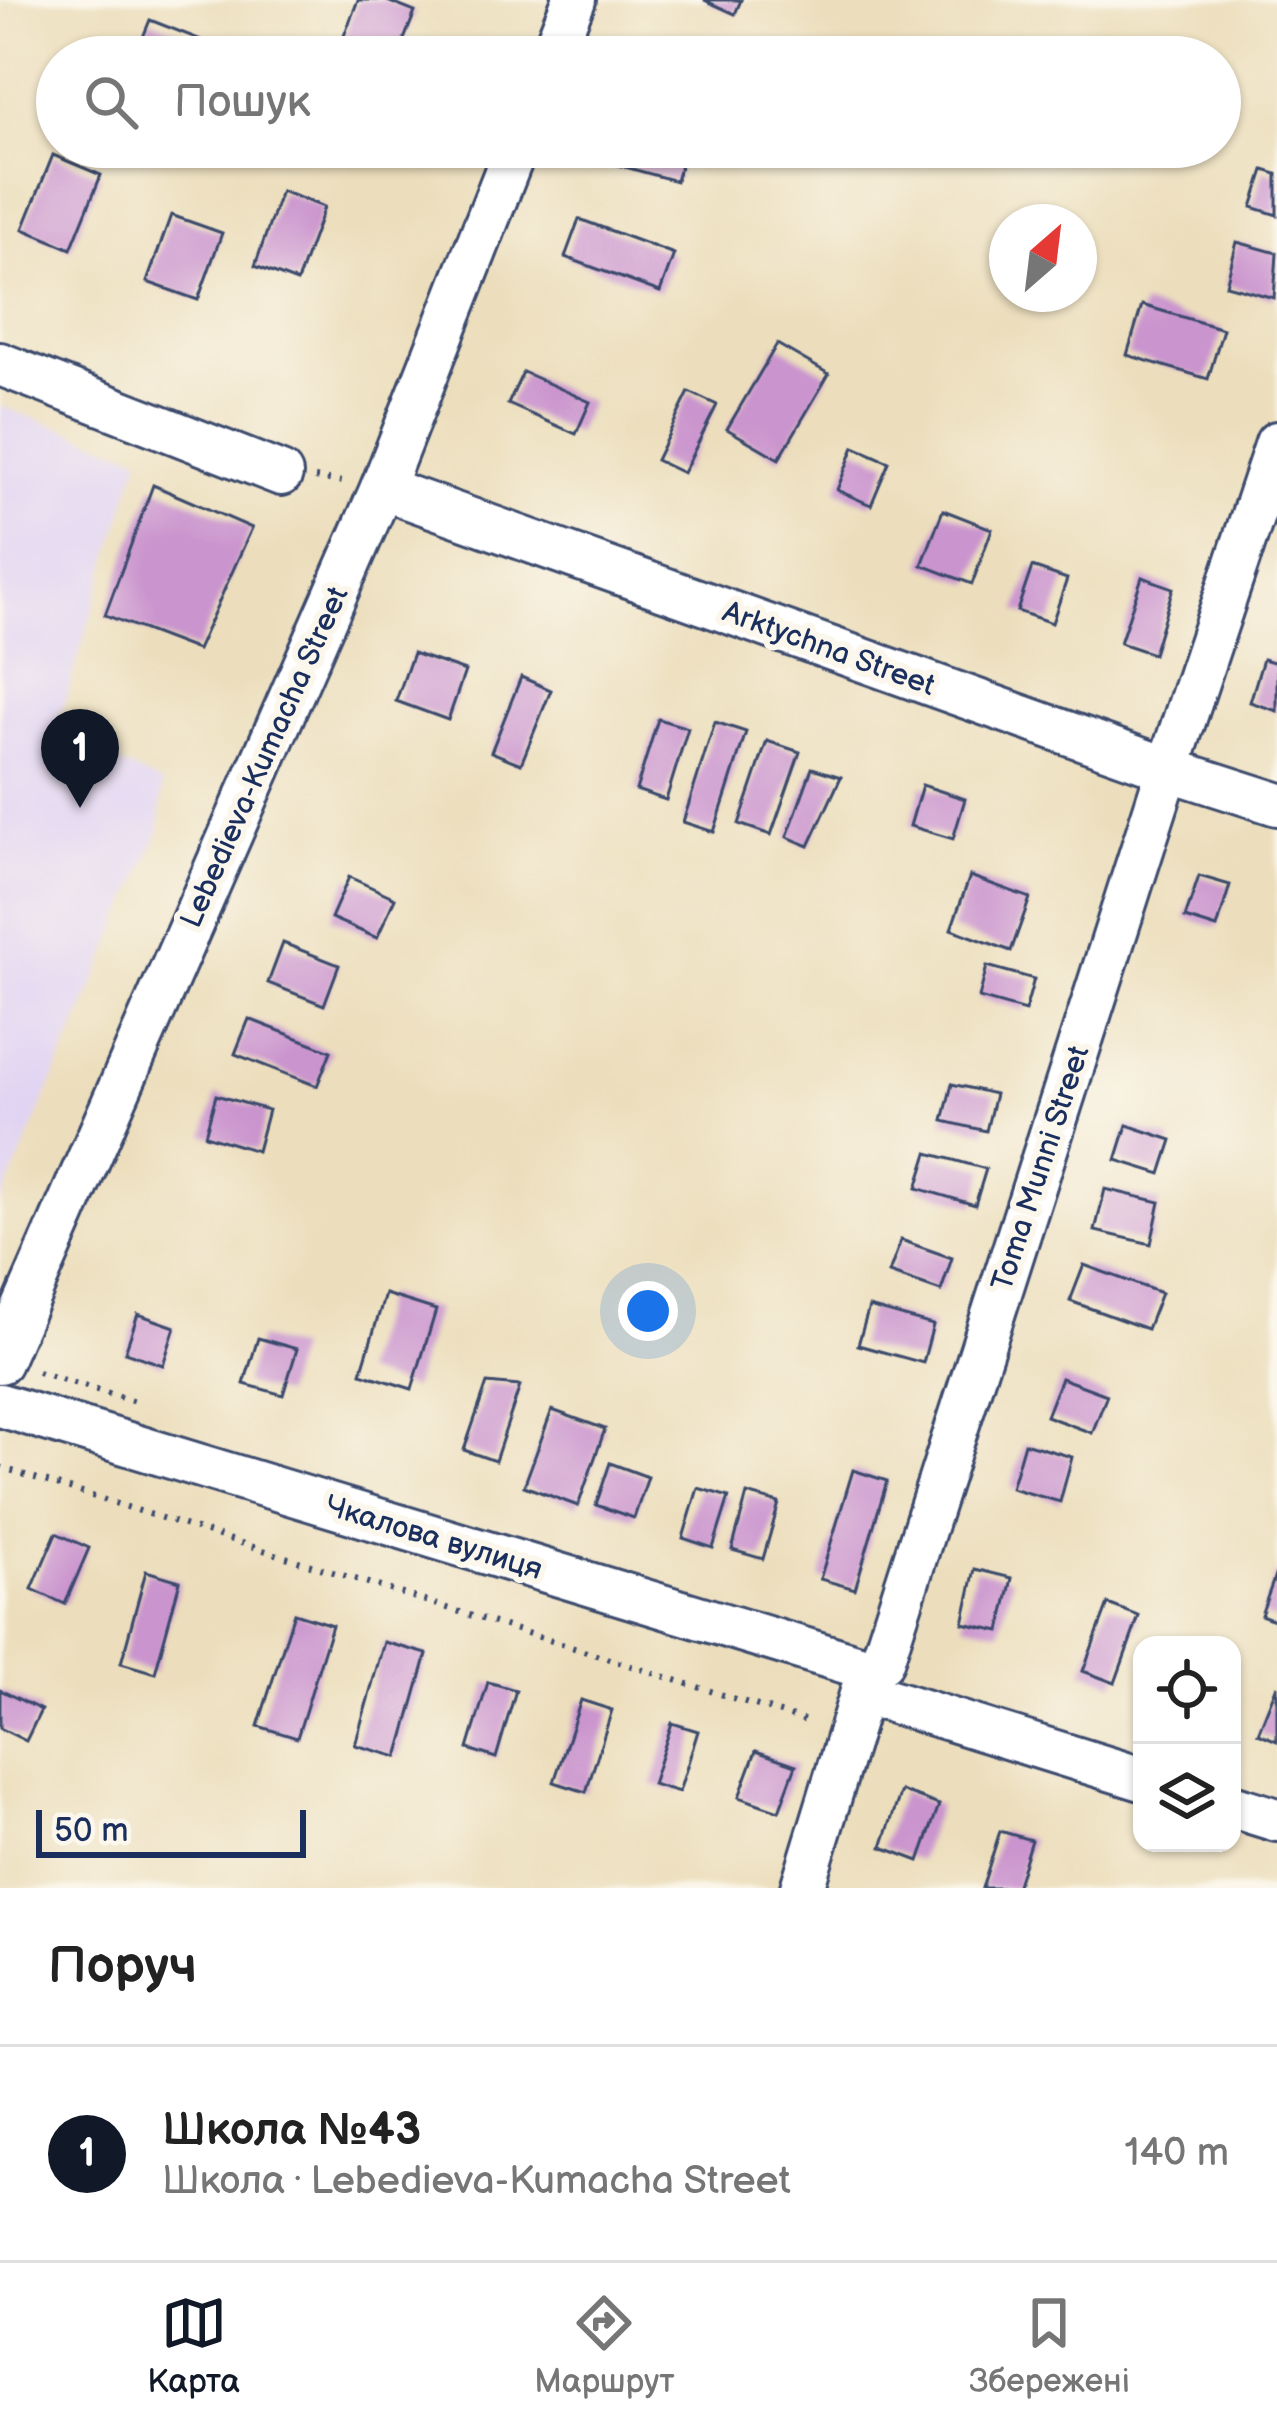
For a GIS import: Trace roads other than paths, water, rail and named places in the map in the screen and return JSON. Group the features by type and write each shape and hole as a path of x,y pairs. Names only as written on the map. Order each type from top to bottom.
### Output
{"street":[{"path":"559,36 574,0"},
{"name":"Lebedieva-Kumacha Street","path":"0,1361 382,488 508,168"},
{"path":"0,364 281,474"},
{"name":"Toma Munni Street","path":"802,1888 866,1680 883,1661 1277,442"},
{"name":"Arktychna Street","path":"382,488 1277,804"},
{"name":"Чкалова вулиця","path":"0,1405 866,1680 1133,1776"},
{"path":"1241,1809 1277,1820"}],"place":[{"name":"Школа №43","path":"80,808"}]}
